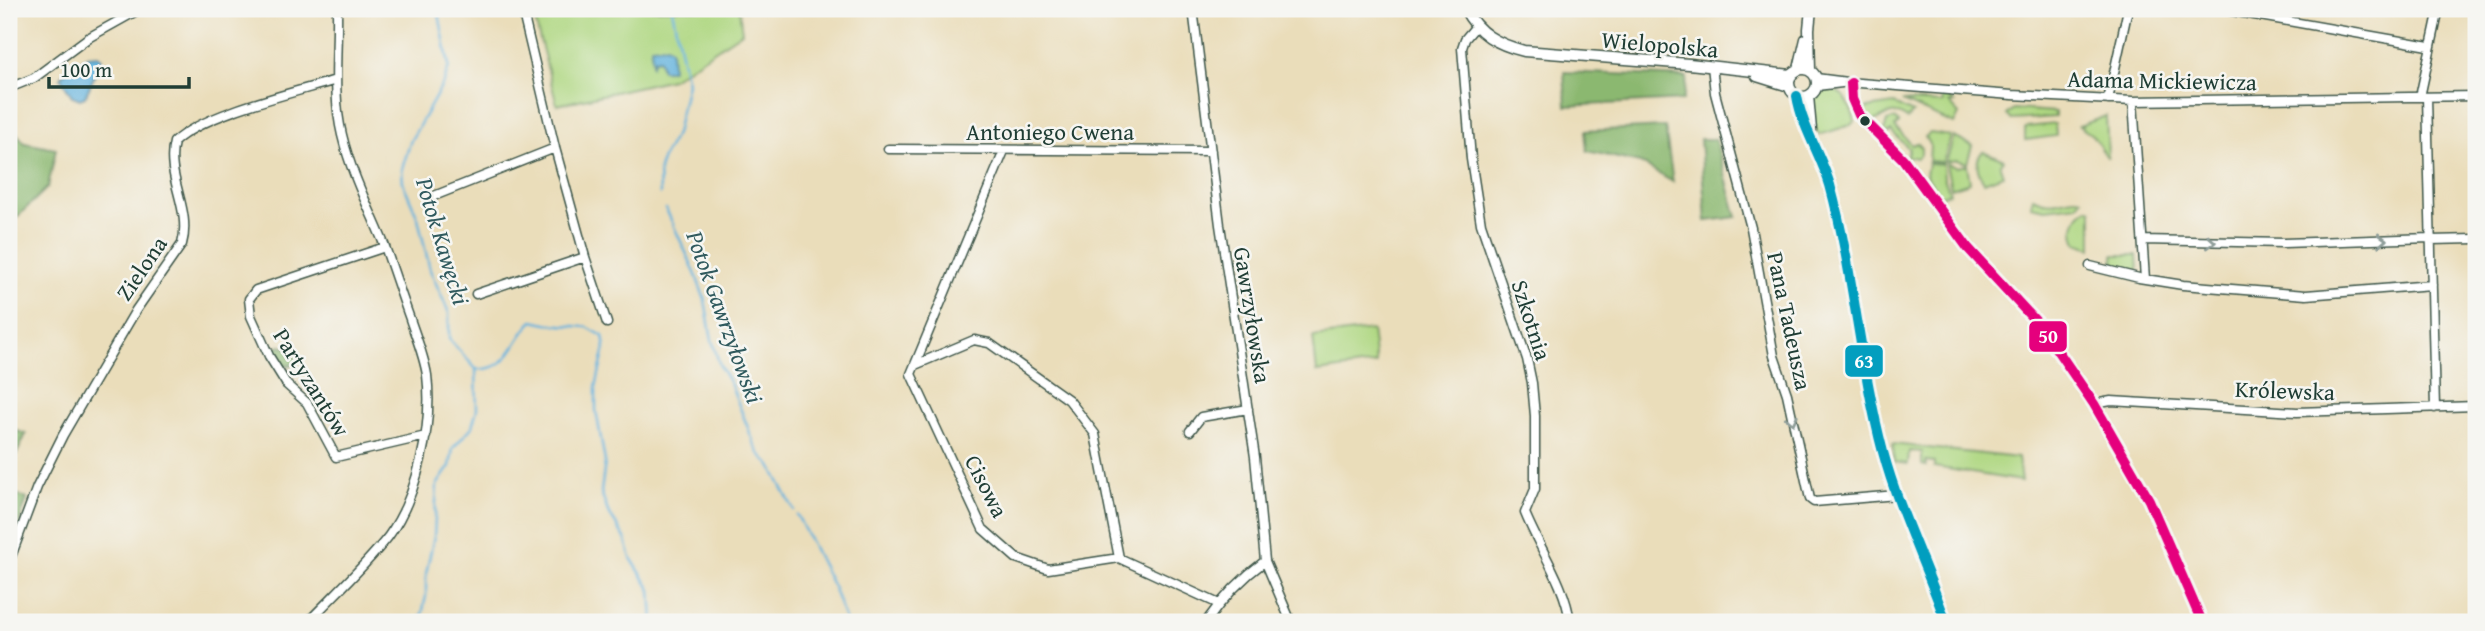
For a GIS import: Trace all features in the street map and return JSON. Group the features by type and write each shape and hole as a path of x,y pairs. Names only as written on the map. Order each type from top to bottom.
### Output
{"street":[{"path":"9,88 34,78 88,38 139,9"},
{"path":"308,622 392,530 413,485 426,436 427,374 385,247 344,143 336,101 337,9"},
{"path":"522,9 555,148 585,257 607,323"},
{"name":"Gawrzyłowska","path":"1193,9 1220,225 1248,409 1265,561 1291,622"},
{"name":"Wielopolska","path":"1465,9 1476,26 1496,42 1524,51 1713,66 1814,78"},
{"path":"1811,9 1809,29 1814,78 1803,96 1800,113 1830,185 1851,281 1882,450 1896,495 1946,622"},
{"path":"2108,100 2128,9"},
{"path":"2220,9 2429,46"},
{"path":"2435,408 2423,97 2429,46 2438,9"},
{"name":"Szkotnia","path":"1476,26 1465,39 1462,48 1474,188 1484,234 1527,359 1532,383 1535,489 1525,513 1536,541 1566,598 1570,622"},
{"path":"1803,96 1793,77 1809,29"},
{"name":"Pana Tadeusza","path":"1713,66 1715,93 1751,228 1774,356 1787,394 1810,499 1814,502 1896,495"},
{"name":"Adama Mickiewicza","path":"1814,78 1849,83 2133,101 2476,96"},
{"name":"Zielona","path":"9,562 37,487 62,436 136,310 182,244 186,233 184,211 171,164 174,142 194,127 242,108 336,80"},
{"path":"1849,83 1859,115 1903,159 1968,248 2042,328 2094,404 2149,500 2202,622"},
{"path":"2133,101 2145,279"},
{"path":"434,196 555,148"},
{"name":"Antoniego Cwena","path":"888,149 1211,151"},
{"path":"915,365 1004,150"},
{"path":"2143,240 2271,243 2476,239"},
{"name":"Partyzantów","path":"385,247 256,290 249,299 251,317 269,356 287,385 307,403 336,457 426,436"},
{"path":"476,294 585,257"},
{"path":"2090,266 2145,279 2219,289 2306,295 2432,285"},
{"path":"915,365 975,340 989,343 1069,400 1096,434 1119,558 1219,604"},
{"name":"Cisowa","path":"915,365 911,374 983,528 1016,558 1048,569 1119,558"},
{"name":"Królewska","path":"2094,404 2111,401 2308,412 2476,406"},
{"path":"1190,430 1201,417 1248,409"},
{"path":"1206,622 1219,604 1265,561"}],"green space":[{"path":"532,9 739,9 742,32 672,79 557,105"},
{"path":"1564,72 1687,77 1683,100 1566,106"},
{"path":"1828,89 1843,96 1855,120 1851,125 1819,135 1813,122 1813,102 1821,92"},
{"path":"1946,95 1959,114 1954,124 1902,101 1943,103 1942,98"},
{"path":"1894,104 1913,113 1907,119 1892,113 1872,121 1861,109"},
{"path":"2014,109 2055,112 2055,117 2012,120 2007,115"},
{"path":"2106,116 2107,157 2092,135 2079,126"},
{"path":"1894,119 1899,123 1895,127 1912,145 1917,143 1921,147 1921,154 1917,158 1906,156 1909,149 1891,131 1887,134 1884,132 1887,121"},
{"path":"2055,124 2056,136 2025,140 2027,127"},
{"path":"9,125 25,143 56,149 48,187 9,225"},
{"path":"1665,127 1673,182 1640,163 1587,151 1585,131"},
{"path":"1930,133 1951,136 1943,162 1929,161 1930,146 1925,137"},
{"path":"1954,137 1972,146 1967,163 1957,160 1946,162"},
{"path":"1700,139 1715,139 1737,217 1706,221"},
{"path":"1983,151 2004,160 2000,166 2003,175 1984,182 1978,167 1978,159"},
{"path":"1928,163 1943,164 1944,178 1950,193 1940,196 1926,175"},
{"path":"1946,164 1957,167 1967,165 1970,182 1951,188"},
{"path":"2033,197 2048,202 2082,199 2077,205 2046,209 2031,206"},
{"path":"2088,208 2092,210 2092,248 2077,243 2074,233 2077,219"},
{"path":"2113,255 2137,255 2138,272 2114,269"},
{"path":"1372,330 1376,364 1317,372 1313,337"},
{"path":"281,346 293,350 298,363 283,367 272,349"},
{"path":"9,428 26,434 9,470"},
{"path":"1893,444 2018,458 2021,481 1934,467 1934,462 1926,461 1926,466 1922,465 1922,452 1909,451 1908,464 1894,462"},
{"path":"9,491 27,499 9,552"}],"water":[{"path":"667,46 671,49 672,70 662,70 659,59 652,64 651,47"},
{"path":"98,55 102,59 85,97 80,99 72,96 61,78 63,74 87,56"}],"waterway":[{"name":"Potok Kawęcki","path":"438,9 449,66 444,82 411,140 402,169 403,183 418,218 430,270 449,313 449,339 476,369 488,369 504,360 533,321 587,327 603,336 605,348 596,387 596,410 605,462 601,492 608,512 625,538 631,558 651,590 653,622"},
{"name":"Potok Gawrzyłowski","path":"660,194 659,169 676,134 687,83 672,9"},
{"name":"Potok Gawrzyłowski","path":"666,209 705,300 720,366 731,385 759,453 771,466 794,510"},
{"path":"417,622 422,615 426,596 426,574 434,536 437,485 450,466 453,448 472,427 477,409 476,369"},
{"name":"Potok Gawrzyłowski","path":"797,515 834,589 846,622"}],"transit line":[{"name":"50","path":"1851,83 1852,99 1859,115 1903,159 1968,248 2042,328 2094,404 2149,500 2202,622"},
{"name":"63","path":"1797,96 1803,119 1830,185 1838,218 1868,386 1883,452 1946,622"}]}
